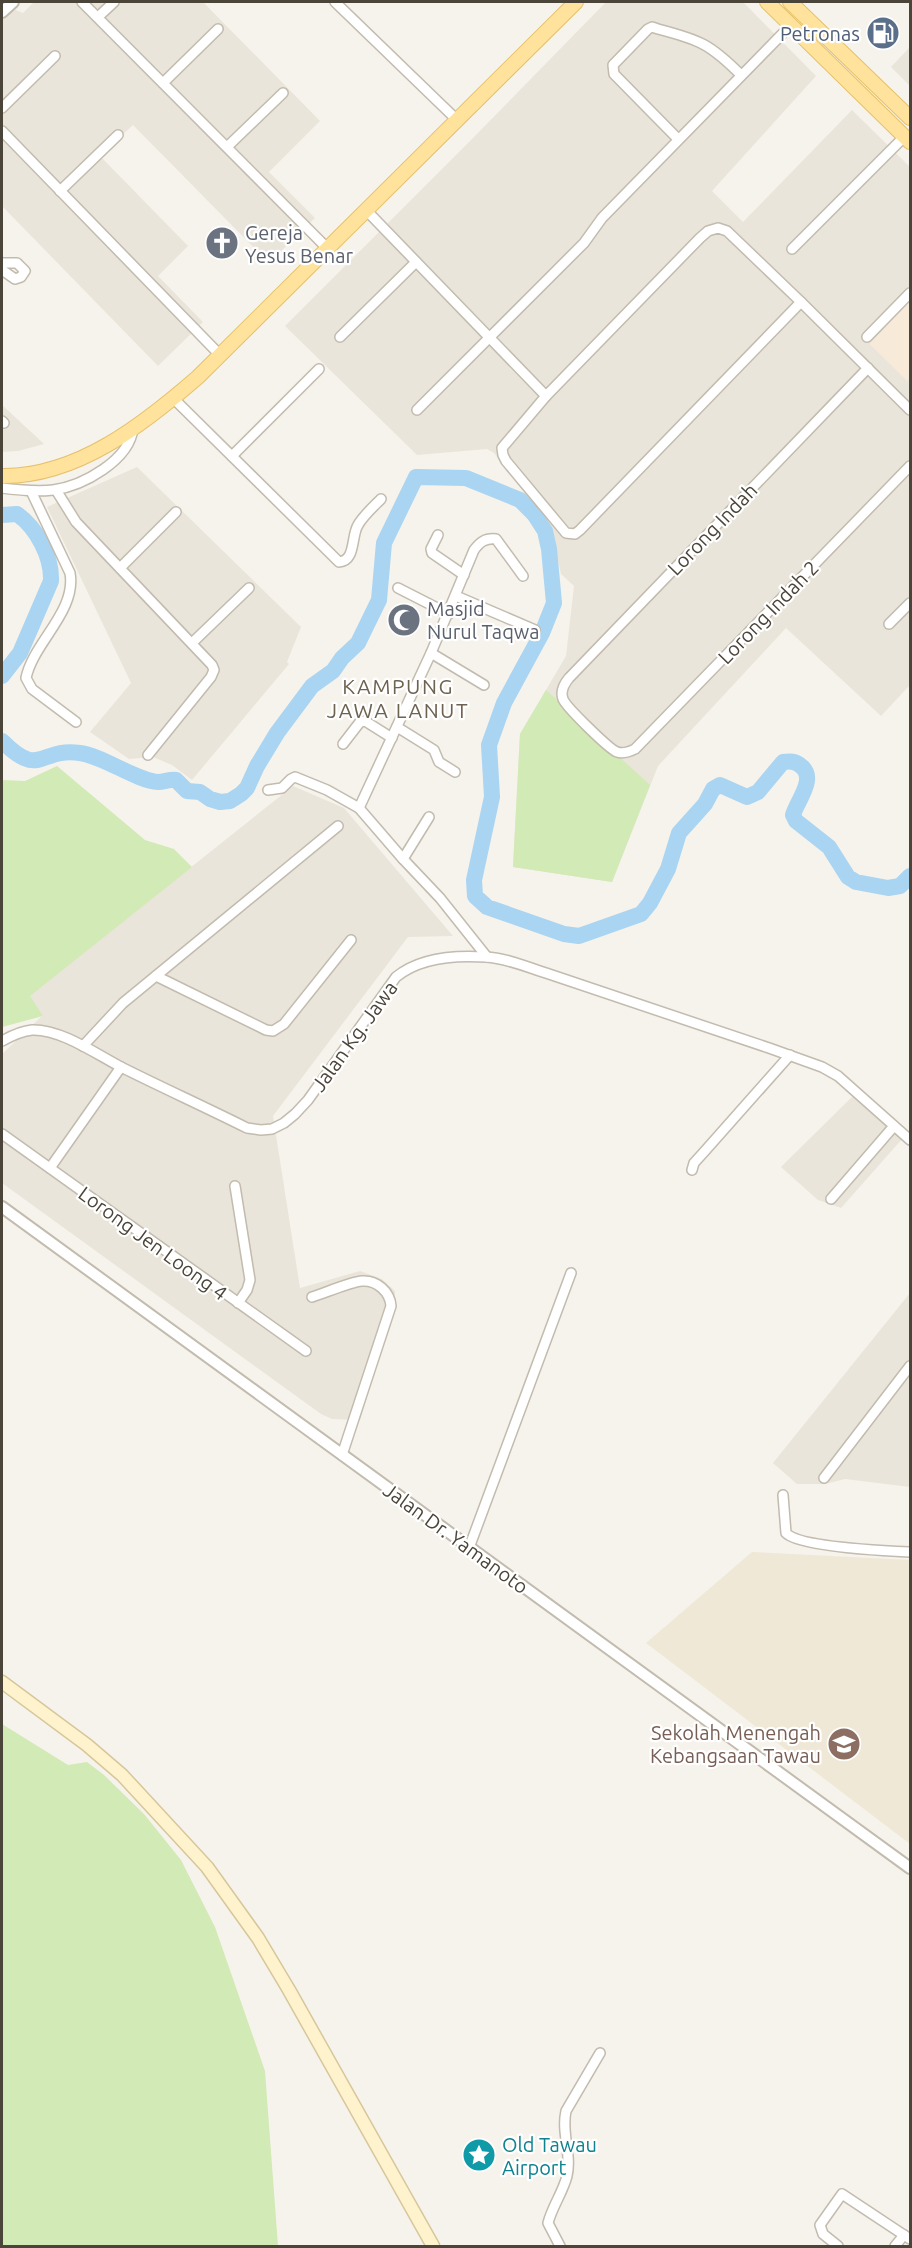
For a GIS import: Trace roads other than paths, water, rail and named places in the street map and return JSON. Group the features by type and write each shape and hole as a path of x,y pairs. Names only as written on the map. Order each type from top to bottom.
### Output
{"main road":[{"path":"2,476 35,473 64,464 96,450 134,428 173,398 220,355 576,2"},
{"path":"766,2 908,139"},
{"path":"790,2 910,118"},
{"path":"2,1682 87,1745 122,1775 170,1824 207,1867 258,1938 290,1990 433,2247"}],"street":[{"path":"2,12 13,2"},
{"path":"82,2 327,249"},
{"path":"98,17 114,2"},
{"path":"335,2 456,119"},
{"path":"417,410 584,243 602,218 791,25"},
{"path":"678,139 614,74 612,69 613,65 641,36 652,27 685,36 713,49 741,75"},
{"path":"163,82 218,29"},
{"path":"2,108 55,56"},
{"path":"227,147 283,93"},
{"path":"2,131 220,355"},
{"path":"60,191 118,135"},
{"path":"792,249 908,139"},
{"path":"366,210 546,396"},
{"path":"801,302 575,534 566,533 562,529 503,455 505,443 546,396 708,231 718,228 727,231 801,302 910,410"},
{"path":"340,337 416,262"},
{"path":"2,263 17,263 25,271 21,277 15,279 2,270"},
{"path":"867,337 910,293"},
{"name":"Lorong Indah","path":"623,753 612,750 563,700 563,686 568,678 868,368"},
{"path":"232,456 319,369"},
{"path":"173,398 339,562 344,562 348,558 356,527 381,499"},
{"path":"2,488 31,491 56,490 86,479 111,465 131,441 134,428"},
{"name":"Lorong Indah 2","path":"623,753 635,749 910,466"},
{"path":"56,490 76,522 192,643 214,670 211,677 148,755"},
{"path":"31,491 70,573 72,584 67,600 35,656 26,678 32,689 76,722"},
{"path":"120,568 176,512"},
{"path":"438,535 431,549 432,554 464,575"},
{"path":"359,808 449,614 474,550 480,542 489,538 496,539 523,576"},
{"path":"192,643 249,588"},
{"path":"398,588 449,614"},
{"path":"456,596 535,630"},
{"path":"889,624 910,603"},
{"path":"431,653 484,685"},
{"path":"343,744 360,722 365,721 392,738"},
{"path":"397,727 434,750 439,762 455,772"},
{"path":"268,790 282,788 291,778 295,777 327,790 359,808 440,898 488,957"},
{"path":"403,859 429,817"},
{"path":"83,1046 123,1003 338,826"},
{"path":"156,976 266,1030 273,1031 284,1024 351,940"},
{"name":"Jalan Kg. Jawa","path":"2,1041 33,1030 59,1036 247,1128 272,1129 284,1123 308,1100 396,977 409,967 430,961 488,957 511,962 822,1067 838,1076 910,1140"},
{"path":"692,1170 694,1163 790,1055"},
{"path":"50,1168 121,1067"},
{"path":"831,1199 894,1126"},
{"name":"Lorong Jen Loong 4","path":"2,1134 306,1351"},
{"path":"235,1186 250,1280 238,1304"},
{"name":"Jalan Dr. Yamanoto","path":"2,1207 910,1868"},
{"path":"470,1548 570,1273"},
{"path":"312,1297 362,1281 383,1289 390,1297 391,1306 342,1455"},
{"path":"824,1478 910,1366"},
{"path":"783,1495 786,1533 794,1539 850,1548 910,1552"},
{"path":"560,2247 549,2228 549,2219 567,2176 569,2155 564,2130 566,2111 600,2052"},
{"path":"838,2247 823,2234 820,2225 842,2194 907,2237 894,2247"}],"waterway":[{"path":"2,741 25,758 33,760 66,752 80,753 150,781 176,780 187,791 200,792 220,802 230,801 247,788 277,733 312,686 333,671 342,658 358,643 379,600 384,543 416,477 466,478 520,500 534,514 545,531 554,603 542,633 504,703 489,745 492,797 474,880 475,896 487,907 564,934 579,936 641,914 650,903 668,869 679,833 705,804 713,789 720,785 747,797 758,792 783,762 795,762 801,766 807,777 807,783 793,815 796,821 829,847 848,877 856,882 888,888 900,886 910,876"},
{"path":"2,515 17,514 31,527 42,544 51,572 51,581 20,653 2,676"}],"place":[{"name":"Petronas","path":"883,33"},
{"name":"Gereja Yesus Benar","path":"222,243"},
{"name":"Masjid Nurul Taqwa","path":"404,620"},
{"name":"Sekolah Menengah Kebangsaan Tawau","path":"844,1744"},
{"name":"Old Tawau Airport","path":"479,2155"}],"district":[{"name":"KAMPUNG JAWA LANUT","path":"398,698"}]}
